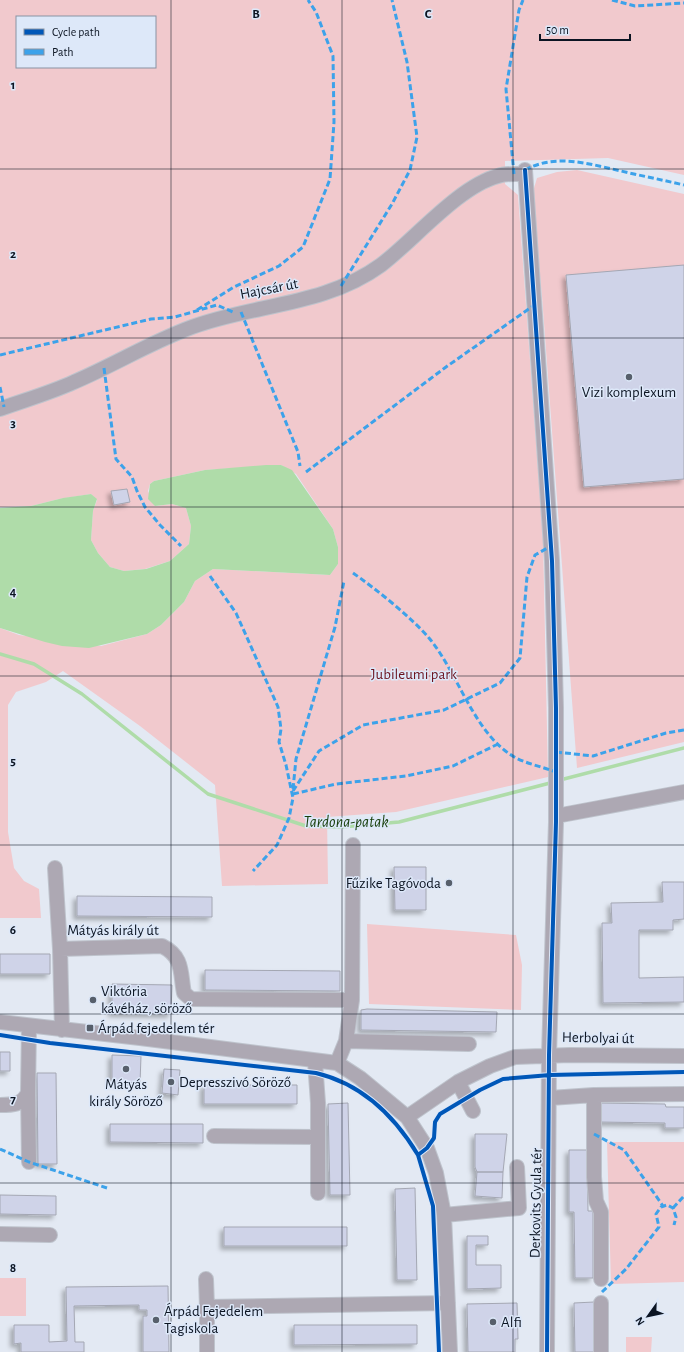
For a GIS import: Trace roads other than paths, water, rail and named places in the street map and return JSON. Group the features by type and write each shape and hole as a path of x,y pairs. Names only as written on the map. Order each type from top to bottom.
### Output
{"street":[{"name":"Hajcsár út","path":"0,409 34,398 73,382 148,345 191,327 235,313 276,306 322,295 353,281 380,266 474,186 498,176 525,172"},
{"name":"Derkovits Gyula tér","path":"525,172 552,561 556,816 549,1055 550,1098 546,1289 547,1352"},
{"path":"556,816 684,792"},
{"path":"337,1063 346,1041 352,1000 353,845"},
{"name":"Mátyás király út","path":"55,868 60,949 162,946 171,950 178,960 184,993 191,999 352,1000"},
{"path":"60,949 62,1030"},
{"path":"0,1022 140,1038 315,1062 337,1063 360,1078 407,1117 427,1148 436,1173 444,1215 450,1352"},
{"path":"29,1026 29,1162"},
{"path":"346,1041 468,1044"},
{"name":"Herbolyai út","path":"407,1117 458,1082 501,1061 515,1057 549,1055 684,1056"},
{"path":"315,1062 318,1193"},
{"path":"458,1082 474,1111"},
{"path":"0,1105 18,1104 25,1099 28,1094"},
{"path":"550,1098 594,1095 684,1094"},
{"path":"594,1095 594,1177 596,1201 601,1212 601,1279"},
{"path":"214,1136 317,1137"},
{"path":"444,1215 519,1208 517,1167"},
{"path":"0,1234 50,1235"},
{"path":"206,1279 207,1352"},
{"path":"207,1307 448,1303"},
{"path":"601,1303 601,1352"}],"waterway":[{"name":"Tardona-patak","path":"0,654 34,664 82,694 208,794 306,826 341,827 399,822 554,782"},
{"name":"Tardona-patak","path":"560,780 684,748"}],"place":[{"name":"Vizi komplexum","path":"629,377"},
{"name":"Fűzike Tagóvoda","path":"449,883"},
{"name":"Viktória kávéház, söröző","path":"93,1000"},
{"name":"Árpád fejedelem tér","path":"90,1028"},
{"name":"Mátyás király Söröző","path":"126,1069"},
{"name":"Depresszivó Söröző","path":"171,1082"},
{"name":"Árpád Fejedelem Tagiskola","path":"156,1320"},
{"name":"Alfi","path":"493,1322"}],"park label":[{"name":"Jubileumi park","path":"414,674"}]}
